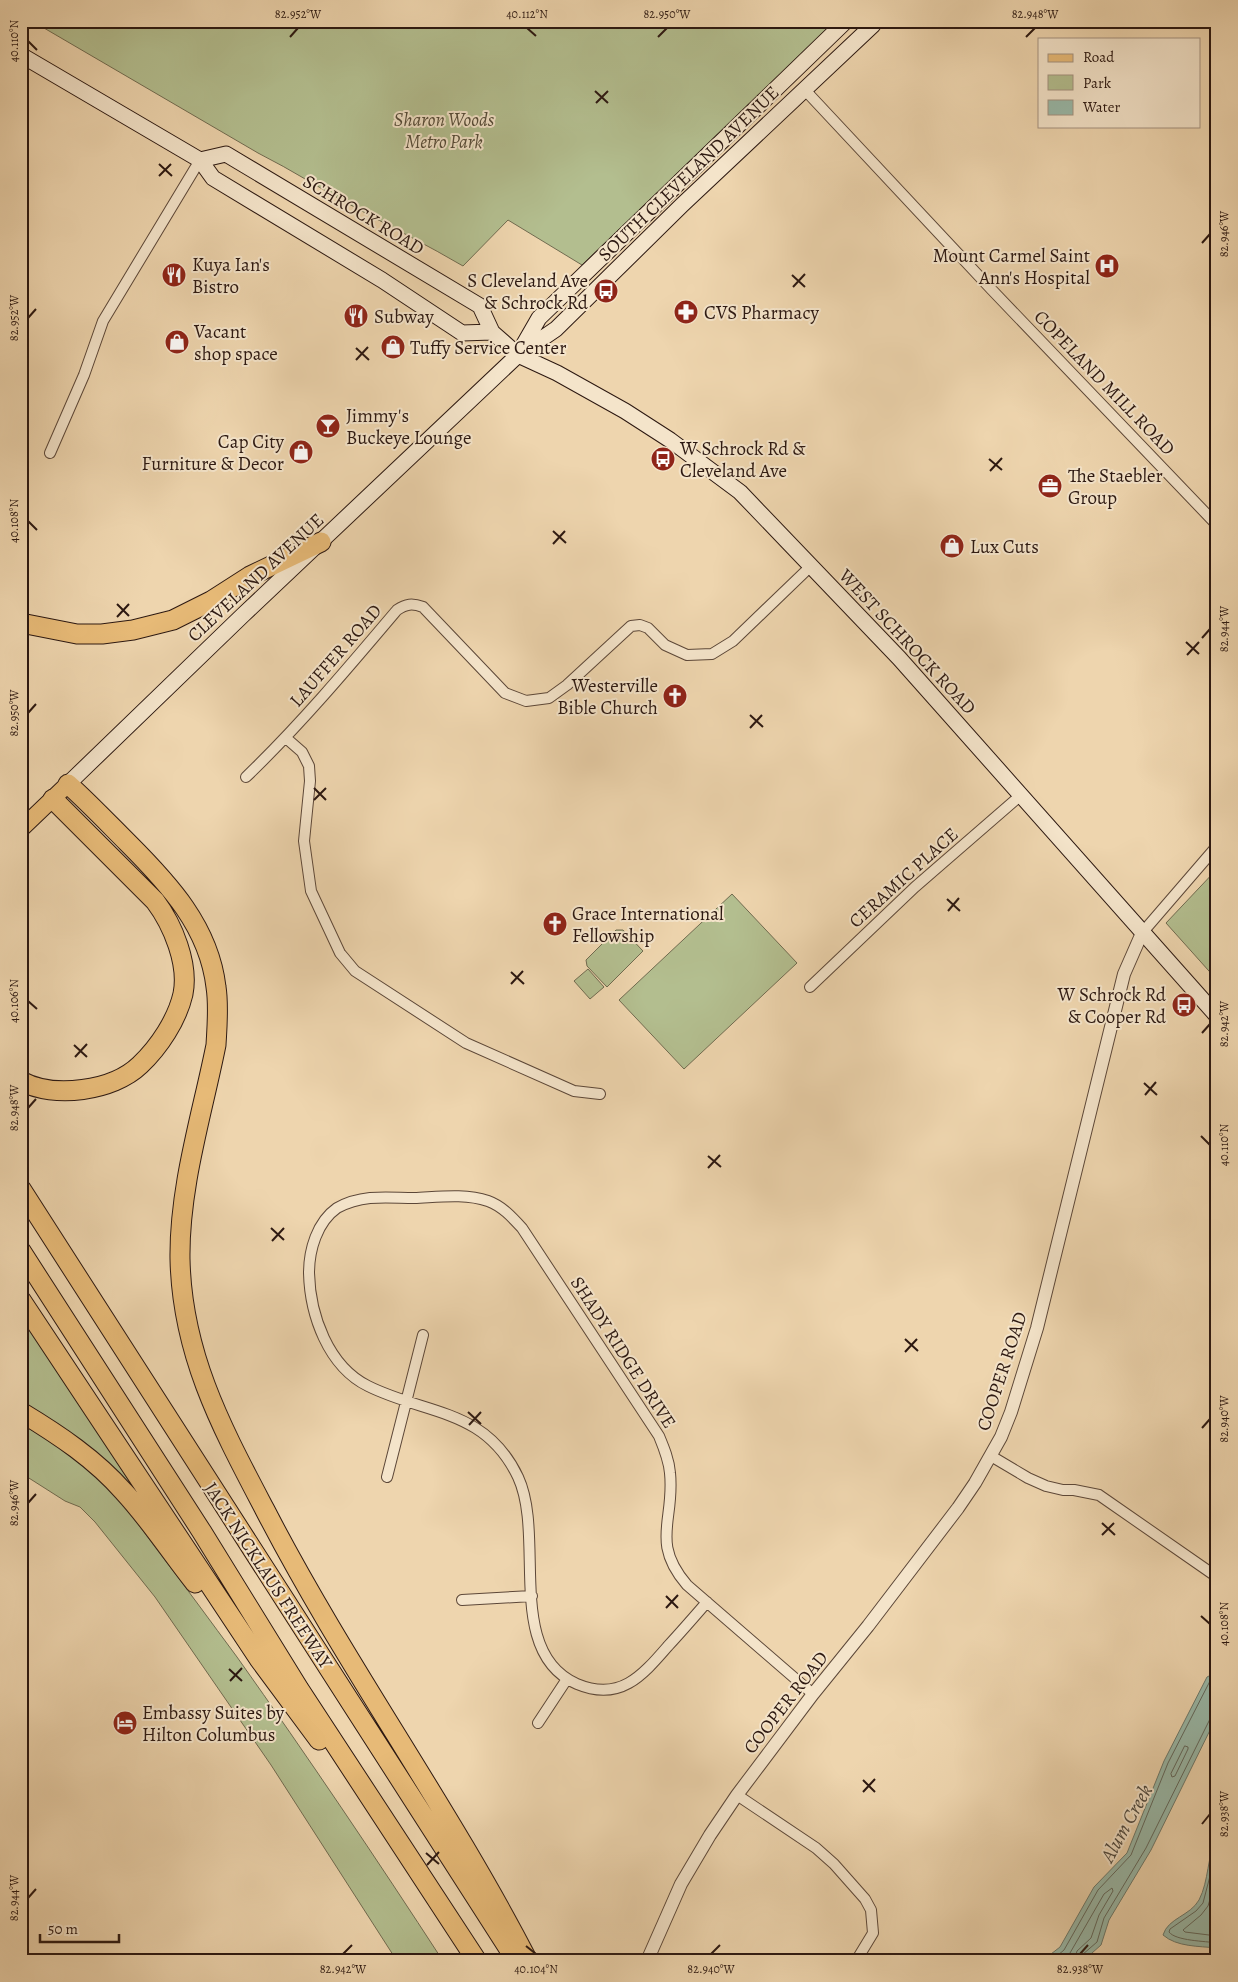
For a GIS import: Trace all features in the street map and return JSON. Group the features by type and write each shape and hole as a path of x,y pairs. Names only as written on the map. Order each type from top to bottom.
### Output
{"highway":[{"path":"21,623 77,634 102,634 133,630 173,620 211,601 250,576 321,542"},
{"path":"68,784 159,874 181,901 196,925 213,969 218,1017 216,1045 182,1210 180,1259 184,1310 195,1361 210,1401 234,1451 315,1603 433,1794 528,1961"},
{"path":"21,1081 29,1086 51,1091 76,1090 98,1086 122,1076 139,1066 159,1042 172,1020 183,993 183,968 180,952 168,917 156,901 53,799"},
{"name":"JACK NICKLAUS FREEWAY","path":"21,1189 516,1961"},
{"name":"JACK NICKLAUS FREEWAY","path":"21,1251 202,1532 299,1689 477,1961"},
{"path":"21,1300 259,1659 431,1890"},
{"path":"21,1412 55,1433 92,1460 125,1492 176,1560 259,1659"}],"main road":[{"name":"SOUTH CLEVELAND AVENUE","path":"518,355 539,318 846,21"},
{"name":"SOUTH CLEVELAND AVENUE","path":"518,355 556,329 623,262 873,25 874,21"},
{"path":"21,55 200,160 213,178 374,275 462,332 492,332"},
{"name":"SCHROCK ROAD","path":"200,160 226,154 480,306 492,332 518,355"},
{"name":"CLEVELAND AVENUE","path":"21,829 518,355"},
{"name":"WEST SCHROCK ROAD","path":"518,355 565,377 624,411 670,440 740,492 812,565 899,658 1217,1016"}],"street":[{"name":"COPELAND MILL ROAD","path":"804,89 999,298 1217,525"},
{"path":"50,453 84,375 103,321 200,160"},
{"name":"LAUFFER ROAD","path":"246,778 322,699 397,610 405,605 414,604 423,607 505,694 526,701 549,698 567,685 631,626 640,625 648,628 665,646 687,655 712,654 733,641 812,565"},
{"path":"286,738 302,752 309,766 310,781 304,841 311,891 340,953 355,971 466,1043 574,1091 600,1094"},
{"name":"CERAMIC PLACE","path":"810,987 915,887 1021,795"},
{"name":"COOPER ROAD","path":"647,1961 681,1884 710,1835 737,1795 958,1508 991,1456 1011,1412 1028,1360 1124,974 1142,933 1217,846"},
{"name":"SHADY RIDGE DRIVE","path":"567,1679 549,1662 537,1639 525,1495 509,1462 498,1447 470,1424 453,1415 406,1402 365,1385 339,1362 320,1331 312,1303 309,1274 310,1255 316,1235 338,1208 369,1198 459,1197 479,1199 498,1206 511,1216 522,1228 659,1436 668,1459 670,1475 666,1538 671,1564 687,1585 814,1694"},
{"path":"387,1477 423,1335"},
{"path":"991,1456 1028,1478 1046,1486 1063,1490 1087,1491 1099,1495 1217,1577"},
{"path":"462,1600 532,1596"},
{"path":"538,1723 567,1679 588,1688 611,1690 628,1684 643,1675 707,1602"},
{"path":"737,1795 816,1848 865,1899 871,1910 873,1933 856,1961"}],"green space":[{"name":"Sharon Woods Metro Park","path":"32,21 836,21 582,265 508,220 463,266 258,153"},
{"path":"1217,869 1217,980 1166,923"},
{"path":"732,894 797,963 684,1069 619,1000"},
{"path":"616,930 623,930 643,951 607,987 587,966 586,960"},
{"path":"588,969 604,987 590,999 574,981"},
{"path":"21,1313 148,1510 21,1409"},
{"path":"21,1424 83,1464 117,1497 237,1657 342,1808 443,1961 397,1961 271,1765 155,1597 95,1522 80,1507 65,1501 21,1473"}],"water":[{"path":"1217,1672 1217,1716 1151,1850 1109,1920 1101,1945 1083,1961 1042,1961 1060,1947 1094,1887 1127,1853 1164,1761 1207,1677"},
{"path":"1217,1836 1217,1948 1175,1942 1163,1935 1169,1925 1190,1910 1199,1900 1205,1885 1211,1852"}],"place":[{"name":"Mount Carmel Saint Ann's Hospital","path":"1107,266"},
{"name":"Kuya Ian's Bistro","path":"174,275"},
{"name":"S Cleveland Ave & Schrock Rd","path":"606,291"},
{"name":"CVS Pharmacy","path":"686,312"},
{"name":"Subway","path":"356,316"},
{"name":"Vacant shop space","path":"177,342"},
{"name":"Tuffy Service Center","path":"393,347"},
{"name":"Jimmy's Buckeye Lounge","path":"328,426"},
{"name":"Cap City Furniture & Decor","path":"301,452"},
{"name":"W Schrock Rd & Cleveland Ave","path":"663,459"},
{"name":"The Staebler Group","path":"1050,486"},
{"name":"Lux Cuts","path":"952,546"},
{"name":"Westerville Bible Church","path":"675,696"},
{"name":"Grace International Fellowship","path":"555,924"},
{"name":"W Schrock Rd & Cooper Rd","path":"1184,1005"},
{"name":"Embassy Suites by Hilton Columbus","path":"125,1723"}],"water label":[{"name":"Alum Creek","path":"1126,1823"}]}
